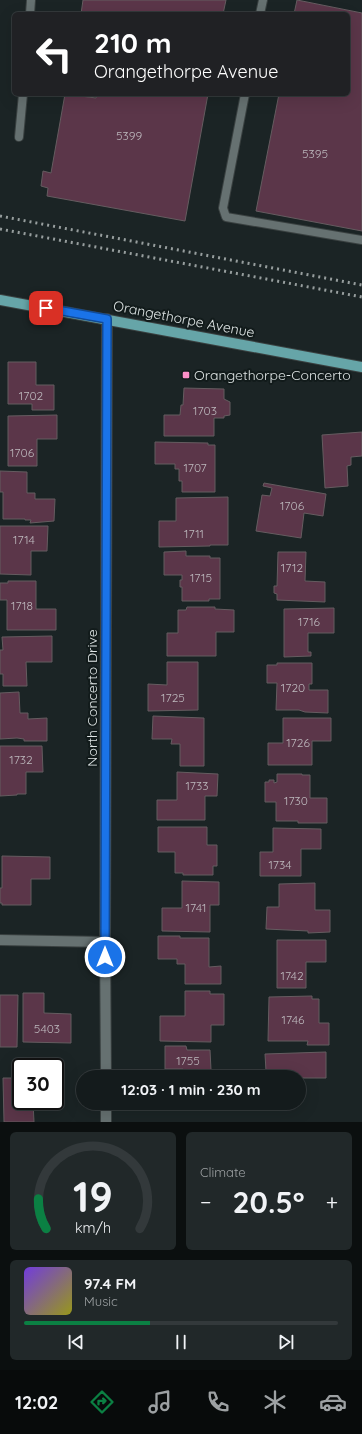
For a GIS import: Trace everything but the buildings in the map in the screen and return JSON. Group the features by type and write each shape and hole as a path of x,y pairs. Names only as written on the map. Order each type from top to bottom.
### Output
{"main road":[{"name":"Orangethorpe Avenue","path":"0,300 362,367"}],"street":[{"name":"North Concerto Drive","path":"106,1070 107,319"},
{"path":"0,940 105,942"},
{"path":"106,1110 106,1122"}],"lane":[{"path":"30,12 31,0"},
{"path":"260,12 263,0"},
{"path":"19,137 23,96"},
{"path":"245,96 223,208 226,217 362,240"}],"railway":[{"path":"0,216 362,285"},
{"path":"0,229 362,297"}],"place":[{"name":"Orangethorpe-Concerto","path":"186,375"}],"route":[{"path":"46,308 107,319 105,957"}]}
